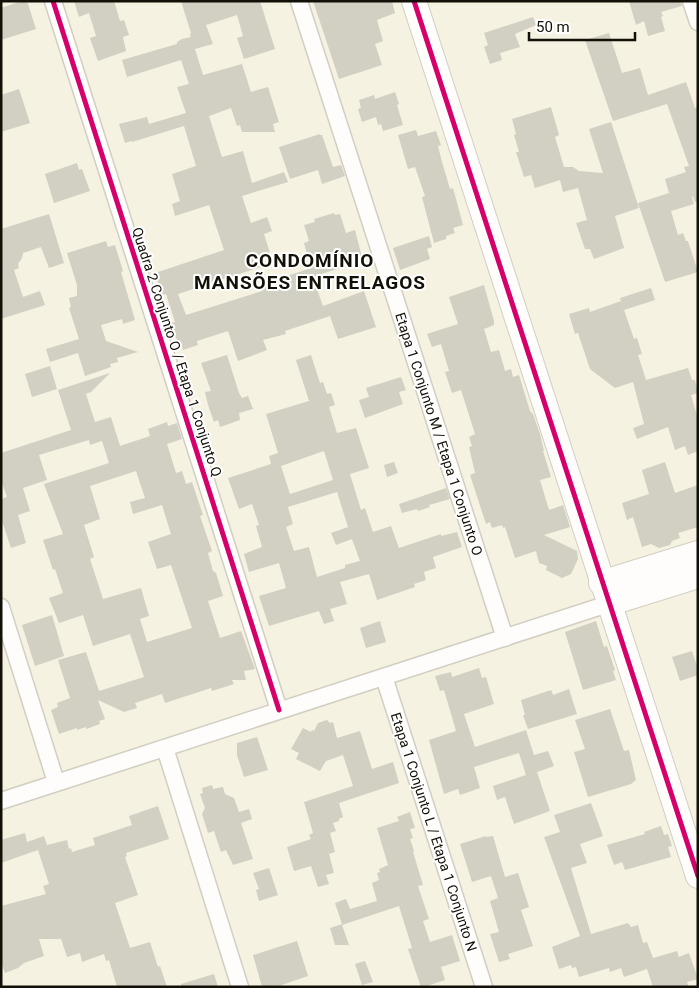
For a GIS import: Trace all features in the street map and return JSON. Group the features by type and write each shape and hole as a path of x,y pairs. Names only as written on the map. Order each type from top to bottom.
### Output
{"street":[{"name":"Quadra 2 Conjunto O / Etapa 1 Conjunto Q","path":"53,1 279,710"},
{"name":"Etapa 1 Conjunto M / Etapa 1 Conjunto O","path":"299,1 505,638"},
{"path":"414,1 698,876"},
{"path":"691,1 698,22"},
{"path":"1,800 505,638 698,553"},
{"path":"605,594 698,576"},
{"path":"1,606 56,782"},
{"name":"Etapa 1 Conjunto L / Etapa 1 Conjunto N","path":"384,677 484,987"},
{"path":"165,748 240,987"}],"building":[{"path":"27,1 36,29 1,40 1,8"},
{"path":"74,1 114,1 120,21 124,20 129,35 123,37 126,51 98,61 90,38 96,36 89,13 79,17"},
{"path":"181,1 260,1 275,49 244,59 237,38 243,36 237,15 206,25 213,44 195,49 203,75 242,64 251,92 268,87 279,122 273,124 275,132 242,132 240,125 237,126 231,108 209,116 222,157 243,151 252,183 284,172 288,182 242,196 251,223 267,217 272,231 264,234 270,253 261,256 264,266 178,294 186,315 262,291 260,285 311,268 304,243 309,241 304,225 315,222 314,219 334,213 335,215 340,214 346,233 355,230 363,261 318,275 320,282 315,284 323,306 364,291 376,327 338,339 330,316 285,331 286,334 263,340 267,350 238,361 228,331 197,341 198,345 183,350 182,346 179,347 171,323 175,322 166,294 162,295 155,274 224,250 209,205 175,216 172,204 180,201 172,174 196,166 184,126 125,143 119,124 147,117 149,124 186,113 177,87 189,84 181,60 127,77 122,60 177,44 182,39 191,37"},
{"path":"313,1 392,1 395,13 377,20 383,41 375,44 382,65 339,79"},
{"path":"629,1 681,1 682,6 661,12 665,31 648,36 644,21 636,25"},
{"path":"533,17 536,25 515,34 520,47 500,53 502,60 490,64 484,47 488,45 484,33"},
{"path":"609,33 622,73 640,68 648,95 686,82 695,108 698,107 698,201 695,202 693,196 694,204 671,211 678,235 683,233 686,241 688,241 698,272 665,282 638,203 669,193 665,179 686,172 684,167 689,166 667,104 613,121 585,40"},
{"path":"19,89 30,123 1,132 1,95"},
{"path":"395,92 403,125 383,131 381,124 378,125 376,117 362,122 358,109 361,108 359,100 374,95 375,99"},
{"path":"551,107 559,135 555,137 564,167 573,167 579,171 603,173 589,129 611,122 639,208 615,216 624,248 594,259 590,249 585,249 576,223 587,220 578,188 563,192 560,180 535,188 531,175 524,177 516,152 519,152 512,119"},
{"path":"416,130 418,136 436,131 441,145 438,146 442,162 450,189 453,188 463,225 453,228 455,233 446,236 446,239 434,243 422,197 425,196 415,167 408,169 398,135"},
{"path":"320,134 333,167 341,165 345,176 322,184 318,170 290,179 279,147"},
{"path":"77,163 79,170 82,169 90,191 54,203 45,174"},
{"path":"49,214 64,263 49,268 41,247 23,253 18,264 19,268 14,270 23,297 40,291 45,305 1,319 1,229"},
{"path":"429,236 432,247 427,249 430,259 400,270 393,248"},
{"path":"106,241 108,247 115,245 135,320 123,324 122,319 101,325 106,341 138,352 117,358 118,362 110,364 111,367 85,376 78,353 50,362 46,349 79,339 69,308 71,307 69,298 77,296 77,285 67,253"},
{"path":"484,285 494,321 494,325 484,329 491,352 499,350 505,371 511,369 513,377 519,375 530,411 533,414 540,434 551,477 540,480 549,510 563,505 570,527 544,535 577,551 578,559 571,574 562,578 546,570 547,566 539,563 536,551 515,558 505,527 503,528 502,525 492,528 490,522 486,524 470,475 475,473 469,447 472,446 469,437 475,434 461,390 452,393 445,372 449,371 441,344 432,347 427,334 458,324 449,297"},
{"path":"651,288 655,300 624,310 620,298"},
{"path":"621,301 634,339 637,338 642,354 638,355 646,380 688,368 692,380 695,380 698,393 691,395 698,419 698,451 688,455 685,446 675,450 668,427 637,439 633,428 644,424 633,382 615,388 590,369 578,333 575,334 569,314 589,308 590,312"},
{"path":"227,355 239,393 242,398 248,396 253,409 239,413 240,420 220,427 218,420 214,422 208,405 205,392 211,391 201,363"},
{"path":"311,355 320,383 323,382 327,394 331,393 335,405 329,407 337,433 356,428 369,468 350,474 361,510 365,508 373,532 391,526 399,548 441,534 441,536 457,532 462,547 433,557 436,568 424,572 426,580 414,584 415,587 377,600 369,574 340,582 347,604 330,609 334,621 324,624 319,611 269,626 259,596 286,588 279,563 249,572 244,554 262,547 256,526 259,525 252,504 239,509 228,478 271,464 269,456 278,453 266,414 309,401 296,360","holes":["324,451 333,480 290,494 281,466","337,492 348,527 331,533 336,545 352,539 360,561 317,577 309,547 294,551 286,527 293,524 288,507"]},
{"path":"50,366 57,389 32,397 25,374"},
{"path":"110,373 91,392 86,394 95,422 111,417 120,446 150,436 148,429 167,422 168,426 177,423 182,439 167,444 176,473 182,471 186,484 192,482 203,515 200,516 212,551 208,553 223,596 208,601 220,638 241,631 255,669 244,671 246,680 232,680 234,684 212,691 211,688 165,703 162,694 135,703 137,708 124,712 98,700 105,719 99,721 100,724 86,729 86,727 77,730 77,728 59,734 51,710 58,707 57,703 70,698 58,660 86,652 99,691 144,677 130,634 93,646 83,615 59,623 49,598 63,593 43,540 63,534 44,484 109,463 102,441 90,445 89,440 39,455 47,480 23,488 30,511 18,515 26,543 11,548 1,518 1,499 7,497 1,480 1,453 71,430 58,390","holes":["136,471 145,498 130,502 133,514 162,505 171,534 148,542 157,569 171,565 192,628 147,642 140,619 149,616 141,588 103,599 90,559 94,557 84,525 100,519 90,486"]},
{"path":"401,377 406,390 399,392 403,404 365,418 359,400 369,397 366,388"},
{"path":"394,462 398,473 387,477 384,465"},
{"path":"665,462 675,493 698,485 698,527 678,533 680,538 672,541 670,545 659,548 651,544 642,547 633,517 627,520 622,503 649,494 642,470"},
{"path":"446,488 450,499 429,505 430,507 418,511 417,509 402,513 399,504"},
{"path":"52,615 64,656 35,666 22,625"},
{"path":"380,621 386,642 366,648 360,628"},
{"path":"596,621 604,647 607,646 615,670 613,671 616,680 583,690 565,632"},
{"path":"692,651 698,675 680,681 672,657"},
{"path":"479,668 482,678 486,677 494,704 464,714 475,747 526,730 534,755 548,751 554,766 537,772 550,811 514,824 505,797 497,800 493,786 526,775 519,753 474,767 480,788 460,795 458,789 444,794 429,740 456,731 444,690 440,691 435,676 451,672 452,677"},
{"path":"569,689 577,714 528,729 523,715 525,715 521,700 551,690 553,695"},
{"path":"610,709 624,751 629,750 636,780 631,784 588,797 574,752 585,749 575,720"},
{"path":"327,720 330,723 333,722 337,738 360,731 372,769 393,762 399,783 339,803 343,817 333,823 336,831 330,833 335,852 329,854 334,873 326,875 329,884 318,887 311,866 294,871 287,847 311,839 309,835 313,833 304,802 353,786 343,755 326,761 320,771 296,759 299,753 291,749 303,728 311,732 312,730 314,731 318,723"},
{"path":"257,737 268,770 244,777 237,755 237,743"},
{"path":"212,785 213,789 223,787 225,794 234,798 239,812 249,809 252,819 241,823 253,859 233,865 226,850 221,852 214,831 208,833 202,814 205,808 200,794 203,793 202,788"},
{"path":"591,803 603,836 580,844 587,863 571,868 591,934 628,923 631,927 638,925 643,943 647,942 653,958 677,951 679,957 689,953 698,979 687,982 689,987 653,987 647,969 624,977 621,968 610,972 609,968 579,977 576,967 572,968 571,965 559,969 552,947 580,936 544,837 560,832 554,815"},
{"path":"158,806 169,839 126,853 127,856 125,857 138,895 115,903 130,948 150,942 167,987 117,987 109,960 106,961 104,954 82,962 80,953 67,957 61,939 39,939 44,956 24,963 18,968 5,973 1,962 1,906 46,894 43,886 49,884 38,850 1,863 1,840 25,833 27,842 44,836 47,845 67,840 69,849 71,848 72,852 95,845 93,838 132,825 129,816"},
{"path":"410,812 415,828 410,829 413,838 410,839 423,885 418,886 429,919 423,921 430,942 452,935 460,961 441,967 445,980 424,987 421,987 408,949 412,948 399,906 342,925 349,945 335,945 330,928 342,924 335,903 346,899 350,909 377,901 372,883 379,880 377,873 380,872 379,869 388,865 377,828 399,821 397,817"},
{"path":"661,826 664,835 668,834 672,846 668,847 671,857 625,870 622,862 614,865 607,845 645,834 644,832"},
{"path":"486,836 493,836 505,877 518,873 529,907 521,910 533,946 508,954 510,959 499,962 490,934 499,932 490,901 498,898 491,876 472,882 460,844"},
{"path":"269,868 278,895 259,901 256,890 259,889 253,873"},
{"path":"297,941 308,976 276,987 262,987 253,955"},
{"path":"365,961 373,982 362,985 355,964"},
{"path":"214,974 218,987 181,987 181,984"}],"cycle path":[{"path":"53,1 279,710"},
{"path":"414,1 698,876"}],"district":[{"name":"CONDOMÍNIO MANSÕES ENTRELAGOS","path":"310,271"}]}
